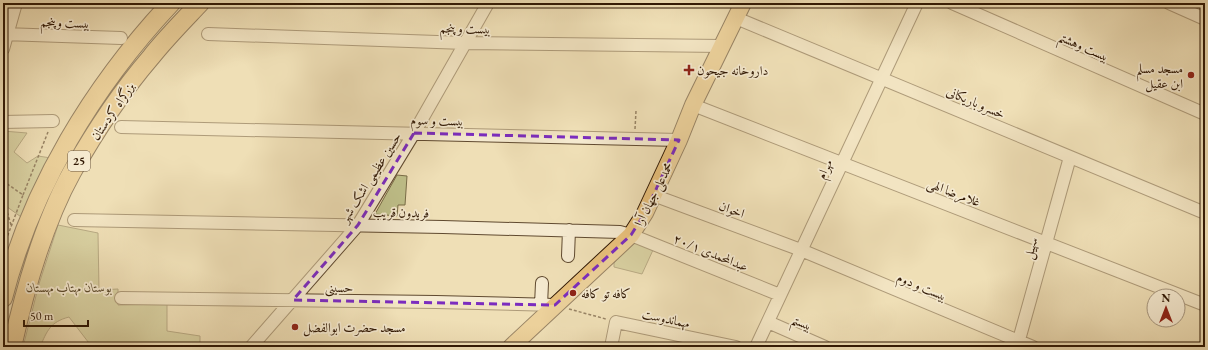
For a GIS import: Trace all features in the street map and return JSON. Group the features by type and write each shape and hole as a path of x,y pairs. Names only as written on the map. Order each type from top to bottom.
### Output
{"highway":[{"name":"بزرگراه کردستان","path":"3,298 18,249 34,207 55,164 105,84 130,50 171,3"},
{"name":"بزرگراه کردستان","path":"12,347 22,305 38,254 54,212 72,173 105,118 146,64 200,3"}],"main road":[{"name":"محمدعلی جهان آرا","path":"511,347 548,305 631,234 643,217 679,140 693,105 743,3"}],"street":[{"path":"3,15 6,3"},
{"path":"3,49 5,34 16,3"},
{"name":"حسین عظیمی اشک شهر","path":"251,347 358,225 414,133 488,3"},
{"name":"مهرام","path":"756,347 916,3"},
{"name":"بیست وهشتم","path":"952,3 1205,114"},
{"path":"1169,3 1205,19"},
{"name":"خسرو باریکانی","path":"736,18 1205,213"},
{"name":"بیست وپنجم","path":"5,34 121,38"},
{"name":"بیست و پنجم","path":"208,34 465,43 722,46"},
{"name":"غلامرضا الهی","path":"693,105 1205,305"},
{"path":"3,122 52,121"},
{"name":"بیست و سوم","path":"121,127 679,140"},
{"name":"سهیل","path":"1018,344 1070,157"},
{"name":"اخوان","path":"653,195 801,250"},
{"name":"فریدون قریب","path":"74,220 569,230 620,232 631,234"},
{"path":"568,256 569,230"},
{"name":"عبدالمحمدی ۲۰/۱","path":"631,234 780,295"},
{"name":"بیست و دوم","path":"801,250 1018,344 1033,347"},
{"path":"542,283 548,305"},
{"name":"حسینی","path":"121,298 548,305"},
{"path":"611,347 616,322"},
{"name":"مهماندوست","path":"616,322 736,347"},
{"name":"بیستم","path":"768,322 825,347"}],"path":[{"path":"635,138 636,111"},
{"path":"3,248 52,121"},
{"path":"3,181 23,195"},
{"path":"3,198 11,226"},
{"path":"548,305 616,322"}],"highlighted area":[{"path":"414,133 679,140 645,213 631,235 555,305 293,300 358,225"}],"green space":[{"path":"3,131 27,133 14,152 27,163 38,156 51,158 24,219 3,204"},
{"path":"397,175 407,176 405,205 398,205 397,216 375,214"},
{"name":"بوستان مهتاب مهستان","path":"58,225 98,233 99,290 118,289 118,305 167,304 167,331 200,336 200,347 92,347 69,317 53,324 40,347 23,347 39,284"},
{"path":"634,241 653,250 642,274 614,267 614,263"}],"place":[{"name":"داروخانه جیحون","path":"689,70"},
{"name":"مسجد مسلم ابن عقیل","path":"1191,75"},
{"name":"کافه تو کافه","path":"573,293"},
{"name":"مسجد حضرت ابوالفضل","path":"295,327"}]}
